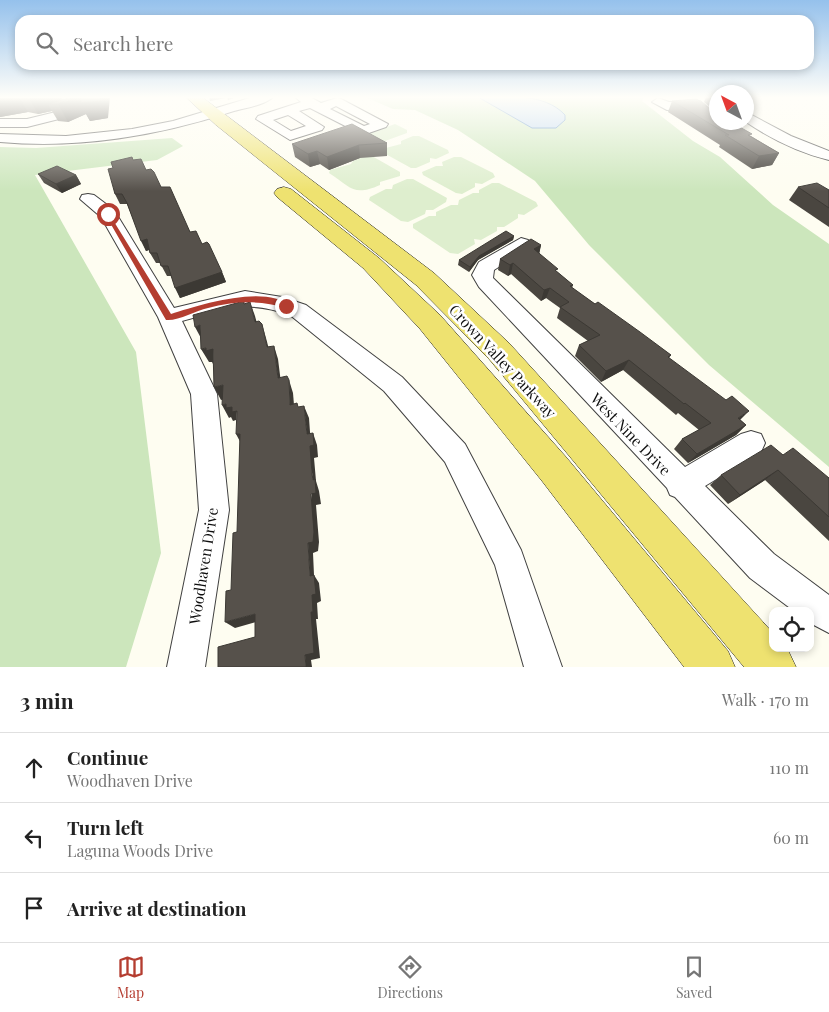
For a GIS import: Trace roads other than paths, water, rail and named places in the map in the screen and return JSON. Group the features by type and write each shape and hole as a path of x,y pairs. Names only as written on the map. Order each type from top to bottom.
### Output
{"main road":[{"name":"Crown Valley Parkway","path":"217,128 371,263 418,309 554,469 712,667"},
{"name":"Crown Valley Parkway","path":"221,128 400,260 461,314 498,351 772,667"}],"street":[{"path":"0,138 43,140 102,136 142,131 149,128"},
{"path":"764,128 796,145 829,156"},
{"path":"774,150 796,145"},
{"name":"Woodhaven Drive","path":"88,199 108,214 169,318 204,394 214,510 186,667"},
{"name":"West Nine Drive","path":"521,244 486,266 482,275 486,282 680,485 762,566 829,616"},
{"path":"169,318 244,298 275,302 304,314 393,384 455,453 510,561 543,667"},
{"path":"680,485 751,443"}]}
